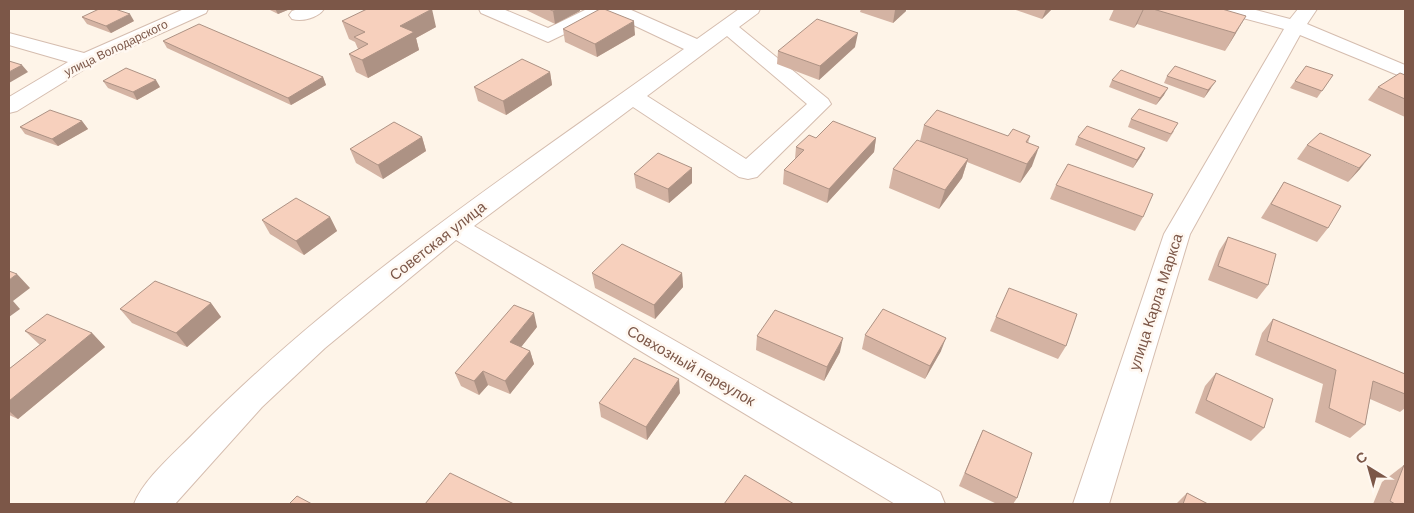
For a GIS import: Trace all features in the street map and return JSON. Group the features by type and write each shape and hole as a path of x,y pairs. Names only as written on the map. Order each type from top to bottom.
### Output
{"street":[{"name":"улица Володарского","path":"9,106 86,60 199,9"},
{"path":"488,9 548,36 601,9"},
{"path":"614,9 697,47"},
{"name":"Советская улица","path":"152,504 250,397 300,352 455,227 751,9"},
{"path":"1230,9 1302,17 1405,72"},
{"name":"улица Карла Маркса","path":"1091,504 1176,234 1302,17"},
{"path":"632,96 748,171 820,104 726,26"},
{"path":"9,39 86,60"},
{"name":"Совхозный переулок","path":"455,227 926,504"}],"building":[{"path":"99,9 115,9 130,14 106,26 82,17"},
{"path":"367,9 432,9 400,26 414,32 362,60 349,54 368,44 354,37 365,32 342,21"},
{"path":"600,9 634,21 595,44 563,29"},
{"path":"1153,9 1222,9 1246,16 1235,33"},
{"path":"817,19 858,33 820,66 778,51"},
{"path":"199,24 323,77 288,98 163,41"},
{"path":"522,59 550,72 503,101 474,87"},
{"path":"9,61 22,65 9,72"},
{"path":"1175,66 1216,81 1208,90 1167,76"},
{"path":"1306,66 1333,75 1322,91 1295,81"},
{"path":"126,68 156,80 133,92 103,81"},
{"path":"1121,70 1168,88 1160,98 1112,80"},
{"path":"1400,73 1405,75 1405,99 1378,87"},
{"path":"1139,109 1178,123 1171,134 1131,119"},
{"path":"50,110 82,121 52,139 20,127"},
{"path":"937,110 1008,136 1013,129 1030,136 1026,142 1039,147 1027,164 924,125"},
{"path":"833,121 876,138 829,189 784,170 804,150 796,147 809,135 816,138"},
{"path":"394,122 422,137 378,165 350,149"},
{"path":"1087,126 1145,148 1137,160 1078,137"},
{"path":"1320,133 1371,155 1359,168 1307,145"},
{"path":"917,140 968,159 945,190 893,169"},
{"path":"658,153 692,168 668,189 634,174"},
{"path":"1068,164 1153,194 1143,217 1056,185"},
{"path":"1284,182 1341,206 1328,228 1271,204"},
{"path":"296,198 330,217 296,241 262,220"},
{"path":"1228,237 1276,254 1268,285 1218,266"},
{"path":"622,244 682,273 654,305 592,273"},
{"path":"9,271 17,274 9,280"},
{"path":"155,281 211,303 176,333 120,309"},
{"path":"1009,288 1077,314 1066,346 996,317"},
{"path":"514,305 534,313 510,342 530,351 505,381 483,371 474,381 455,373"},
{"path":"883,309 946,338 930,366 865,335"},
{"path":"775,310 843,338 827,367 757,336"},
{"path":"47,314 92,333 9,401 9,369 46,340 25,331"},
{"path":"1273,319 1405,374 1405,394 1373,381 1365,425 1329,408 1336,370 1267,341"},
{"path":"634,358 679,379 646,427 599,403"},
{"path":"1216,373 1273,399 1264,428 1206,400"},
{"path":"983,430 1032,453 1017,498 965,473"},
{"path":"1404,465 1405,504 1395,504 1390,501"},
{"path":"450,473 514,504 425,504"},
{"path":"745,475 794,504 724,504"},
{"path":"1187,493 1208,504 1183,504"},
{"path":"297,496 312,504 289,504"}]}
